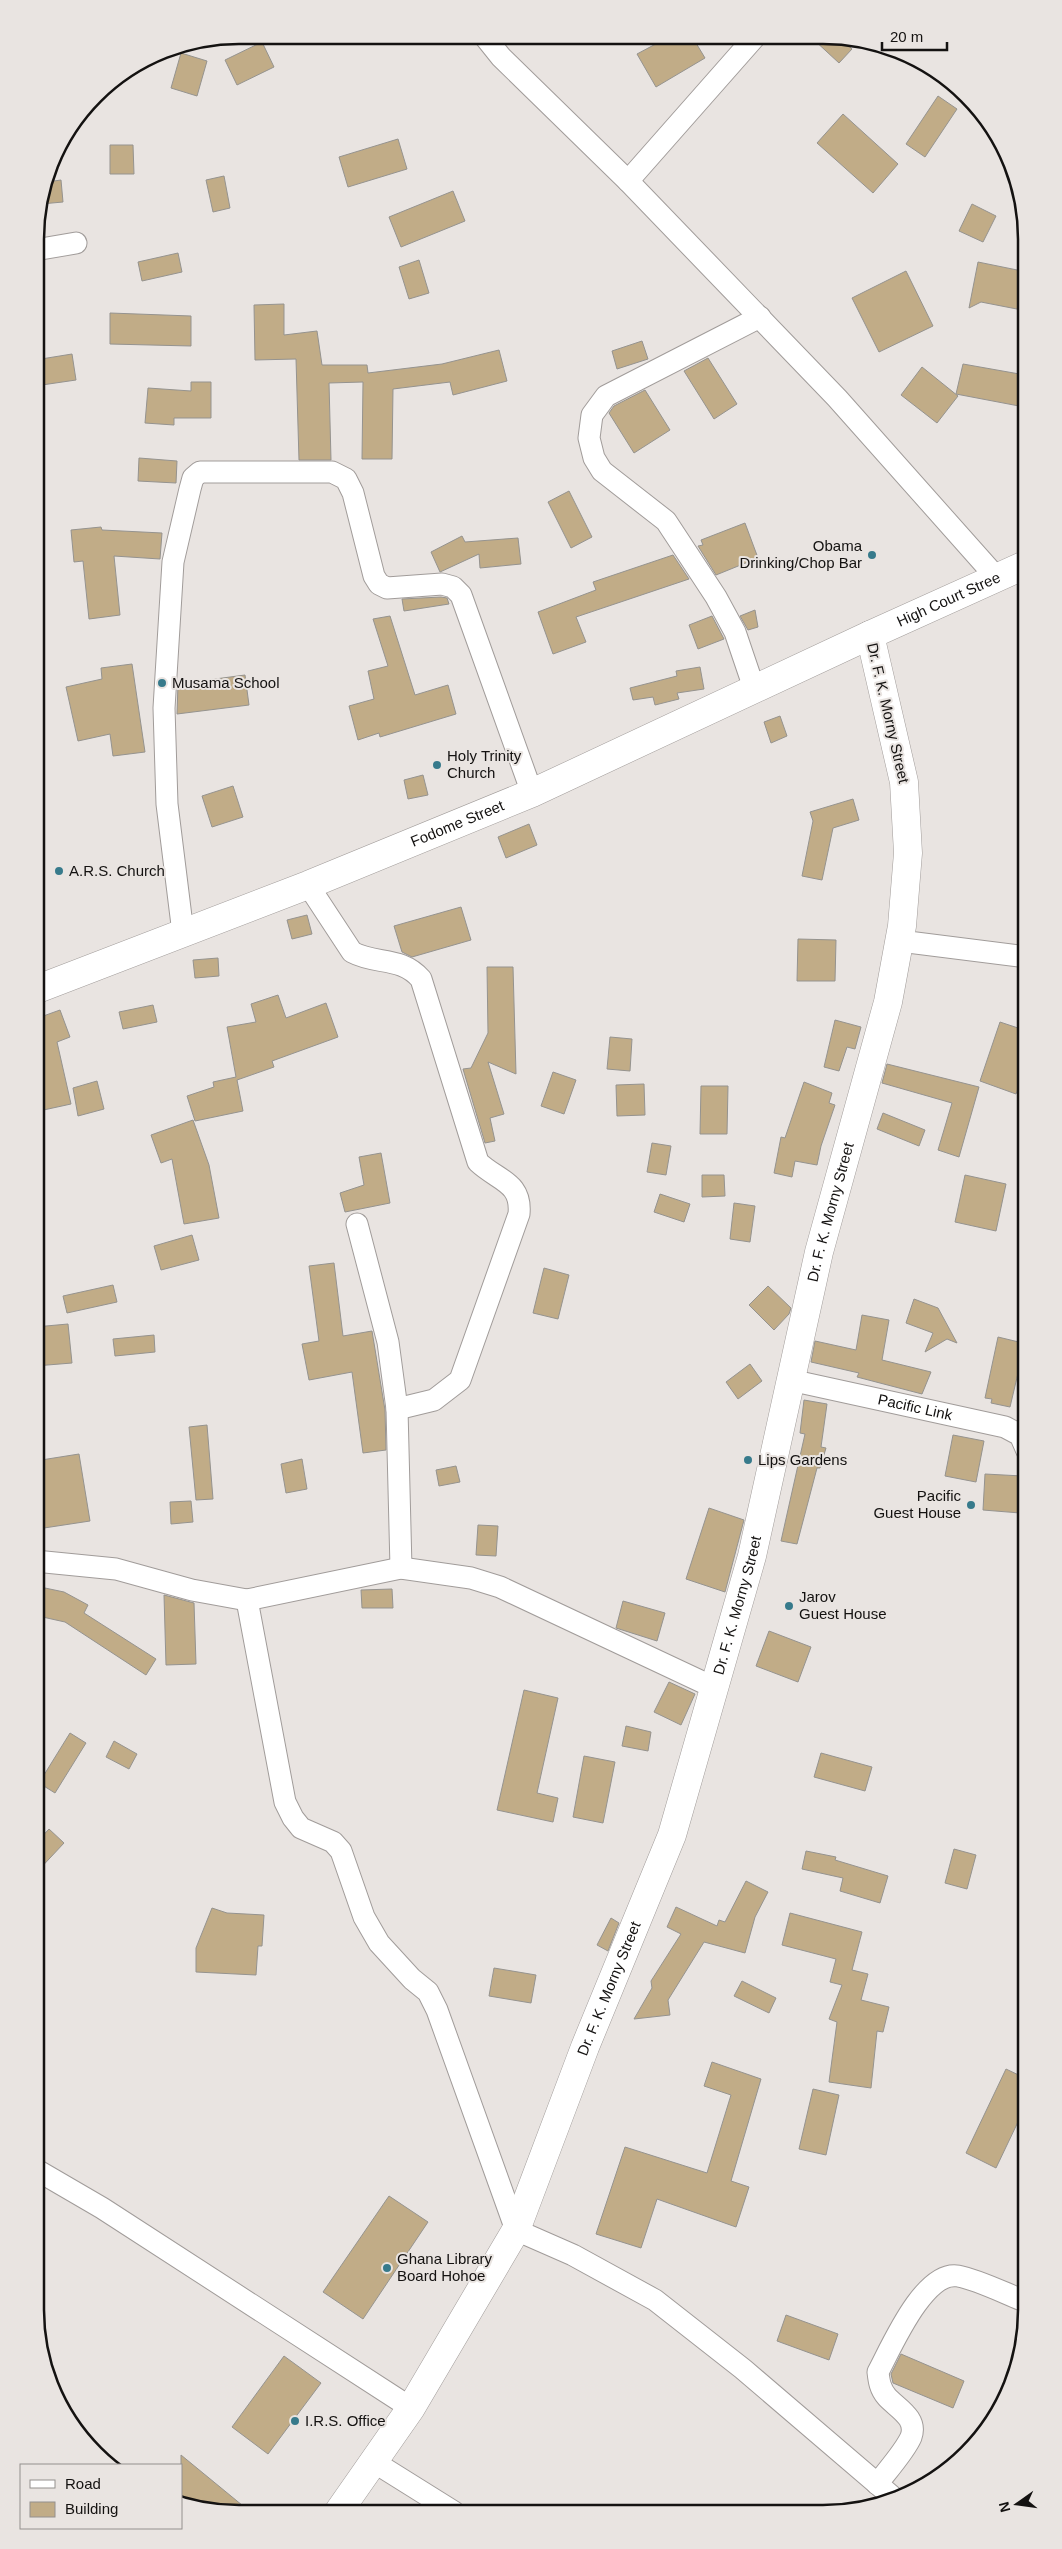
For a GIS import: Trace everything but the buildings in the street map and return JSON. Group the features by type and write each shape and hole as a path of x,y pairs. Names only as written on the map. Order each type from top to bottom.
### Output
{"street":[{"path":"491,44 501,57 628,181 837,398 997,578"},
{"path":"628,181 749,44"},
{"path":"44,249 76,243"},
{"path":"754,688 735,632 666,521 602,470 594,458 589,438 592,415 606,396 760,317"},
{"path":"183,933 167,804 164,708 173,562 193,478 200,472 332,472 346,479 354,493 374,576 379,584 387,588 442,584 453,587 461,595 532,793"},
{"name":"High Court Stree","path":"870,635 1018,568"},
{"name":"Fodome Street","path":"44,987 308,885 532,793 870,635"},
{"name":"Dr. F. K. Morny Street","path":"343,2505 411,2408 516,2230 585,2047 672,1835 715,1688 752,1556 819,1252 888,1002 900,941 908,853 904,782 870,635"},
{"path":"308,885 352,952 360,956 405,965 421,979 478,1162 489,1172 509,1184 517,1193 520,1204 519,1214 460,1380 434,1400 397,1409"},
{"path":"900,941 1018,956"},
{"path":"357,1224 388,1342 397,1409 401,1568"},
{"name":"Pacific Link","path":"790,1380 1004,1427 1018,1434"},
{"path":"44,1562 116,1569 192,1590 247,1600 401,1568 471,1578 500,1587 715,1688"},
{"path":"247,1600 285,1802 292,1818 301,1828 333,1842 341,1851 364,1917 379,1943 412,1979 428,1992 437,2010 516,2230 573,2256 655,2300 743,2369 888,2494"},
{"path":"44,2174 102,2208 411,2408"},
{"path":"877,2484 911,2436 911,2424 905,2413 886,2396 880,2385 878,2372 919,2298 942,2280 958,2276 1018,2299"},
{"path":"374,2462 443,2505"}],"place":[{"name":"Obama Drinking/Chop Bar","path":"872,555"},
{"name":"Musama School","path":"162,683"},
{"name":"Holy Trinity Church","path":"437,765"},
{"name":"A.R.S. Church","path":"59,871"},
{"name":"Lips Gardens","path":"748,1460"},
{"name":"Pacific Guest House","path":"971,1505"},
{"name":"Jarov Guest House","path":"789,1606"},
{"name":"Ghana Library Board Hohoe","path":"387,2268"},
{"name":"I.R.S. Office","path":"295,2421"}]}
